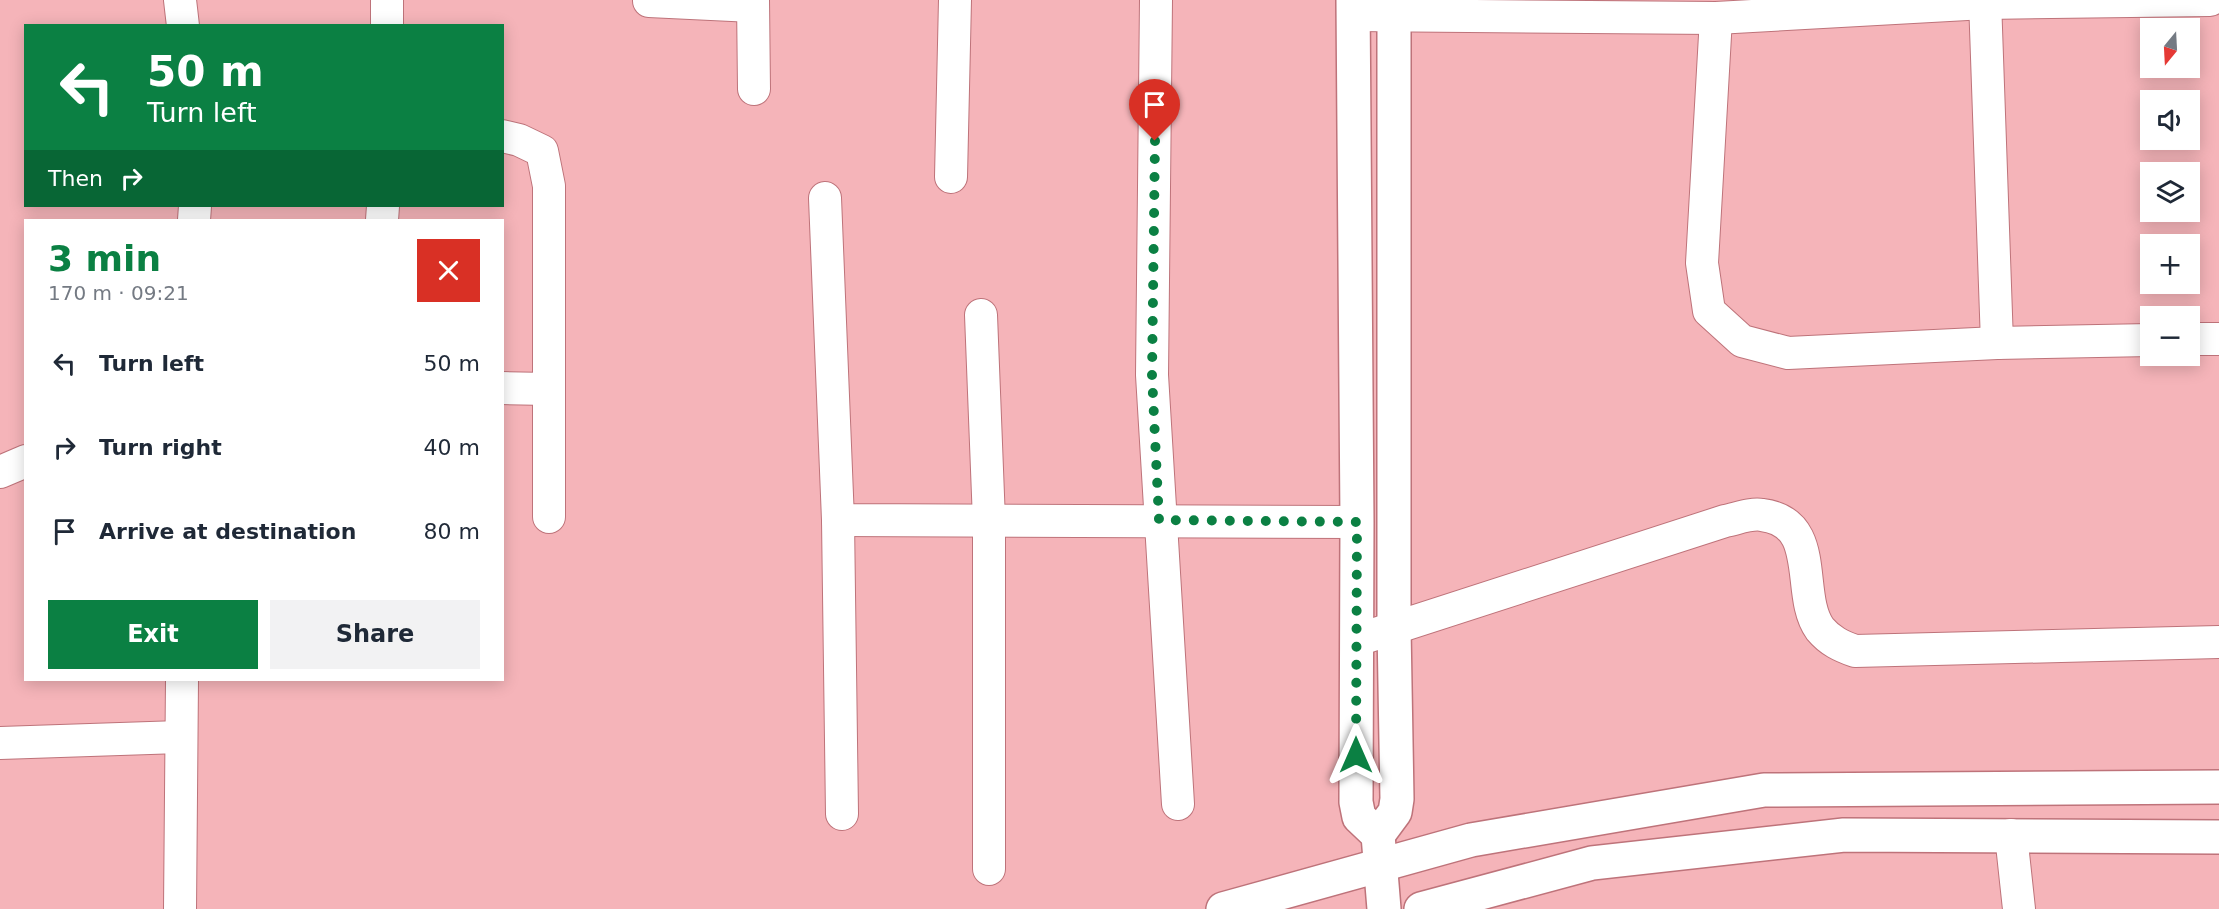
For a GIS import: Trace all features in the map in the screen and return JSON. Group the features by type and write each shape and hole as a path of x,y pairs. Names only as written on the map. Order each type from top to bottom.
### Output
{"main road":[{"path":"1379,850 1395,812 1397,799 1394,628 1394,7"},
{"path":"1353,8 1357,522 1356,802 1359,817 1379,850 1384,909"},
{"path":"1223,909 1379,850 1471,840 1764,790 2219,786"},
{"path":"1421,909 1592,863 1844,835 2219,837"}],"street":[{"path":"180,0 183,24"},
{"path":"387,0 387,24"},
{"path":"951,177 955,0"},
{"path":"1156,0 1152,375 1178,804"},
{"path":"1353,8 1500,7 1716,18 1985,1 2210,0"},
{"path":"649,1 753,3 754,89"},
{"path":"1985,1 1997,343"},
{"path":"1716,18 1702,263 1709,311 1742,341 1788,353 1997,343 2140,340"},
{"path":"504,136 519,140 542,152 549,186 549,517"},
{"path":"825,198 838,520 842,814"},
{"path":"981,315 989,521 988,869"},
{"path":"2200,339 2219,339"},
{"path":"504,388 548,389"},
{"path":"0,472 24,462"},
{"path":"1357,640 1725,521 1761,514 1786,524 1802,542 1811,604 1819,627 1833,642 1855,651 2219,642"},
{"path":"838,520 1357,522"},
{"path":"180,909 182,681"},
{"path":"0,743 180,737"},
{"path":"2011,835 2019,909"}],"route":[{"path":"1155,141 1152,375 1159,520 1357,522 1356,755"}]}
